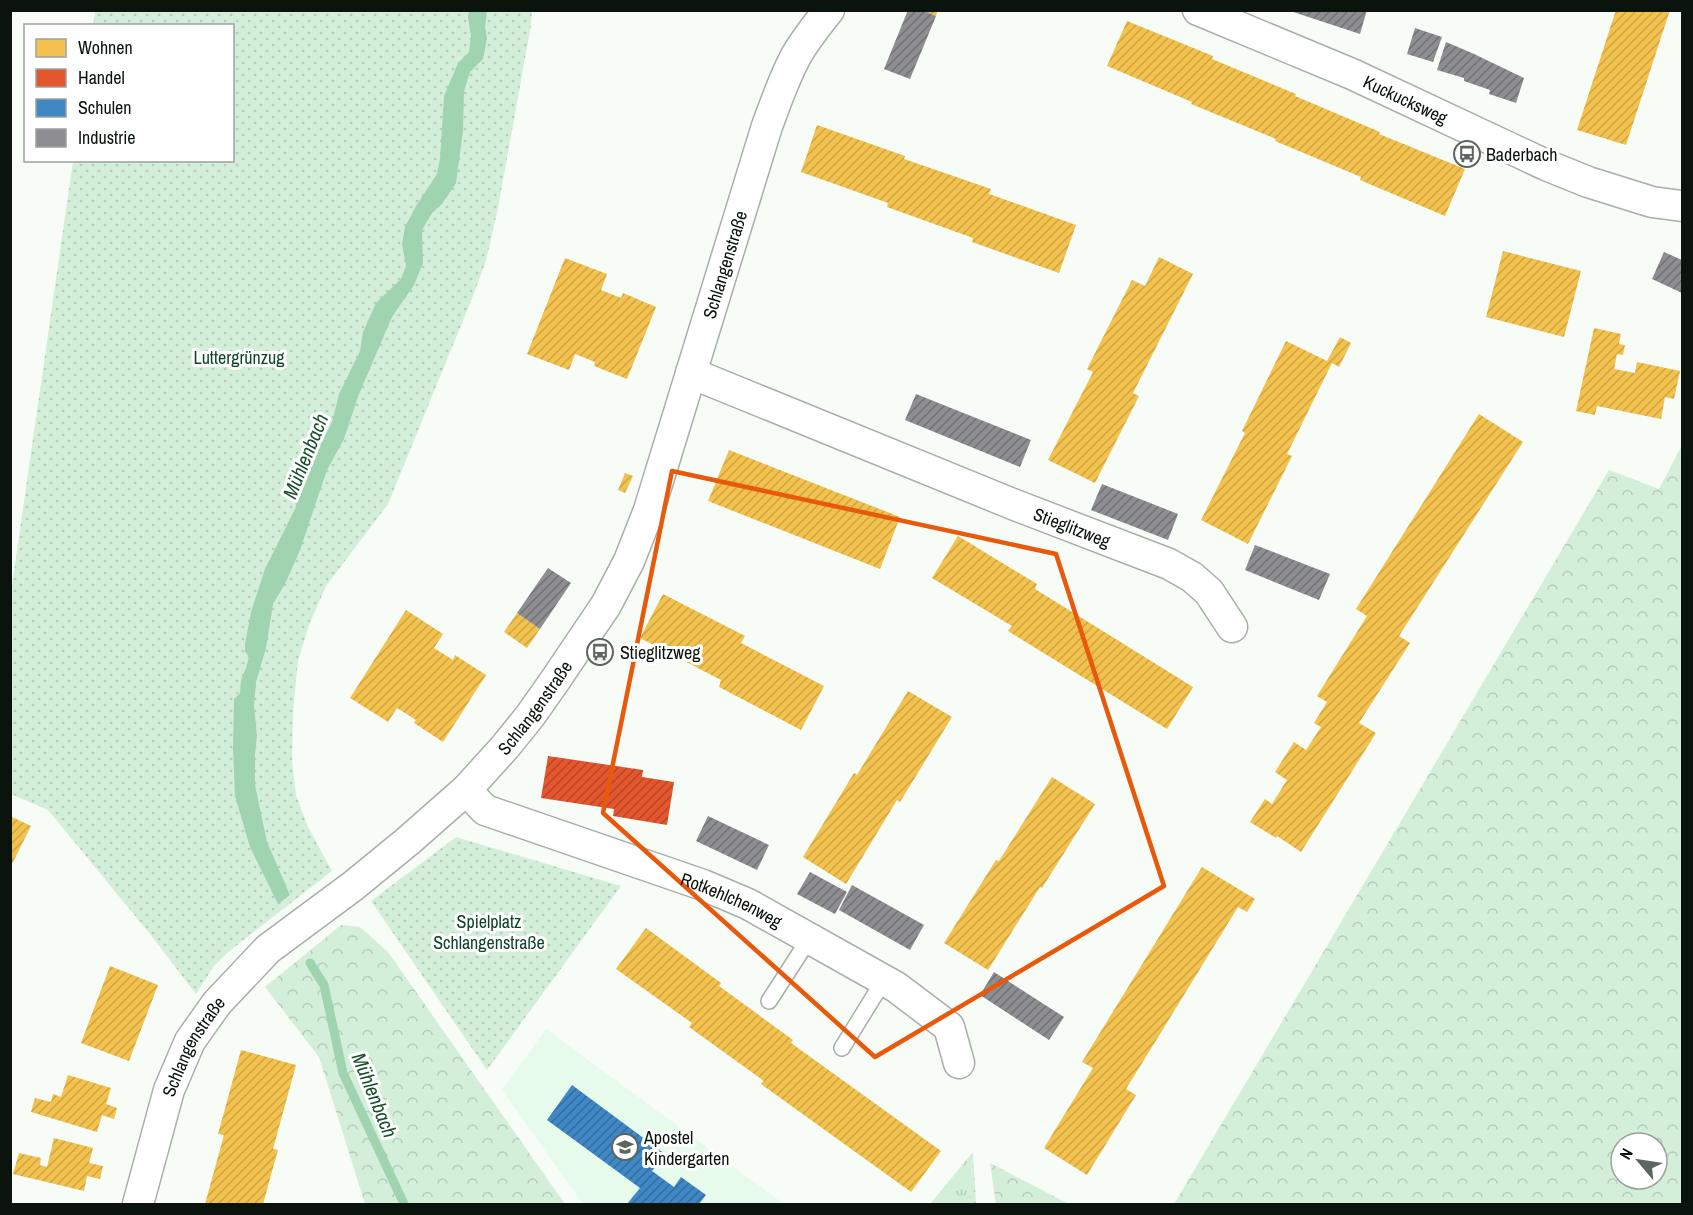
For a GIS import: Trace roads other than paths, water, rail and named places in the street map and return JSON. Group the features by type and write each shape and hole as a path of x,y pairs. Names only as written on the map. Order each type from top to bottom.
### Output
{"street":[{"name":"Schlangenstraße","path":"138,1204 168,1090 190,1041 216,1003 268,949 353,886 466,790 530,716 580,647 606,605 629,561 649,510 767,126 797,55 829,10"},
{"name":"Kuckucksweg","path":"1201,11 1352,74 1546,165 1588,182 1652,202 1683,206"},
{"name":"Stieglitzweg","path":"691,374 1015,505 1169,564 1192,577 1209,592 1232,627"},
{"name":"Rotkehlchenweg","path":"466,790 485,810 703,885 748,904 896,987 949,1026 959,1063"}],"lane":[{"path":"769,1001 809,939"},
{"path":"842,1048 884,980"}],"waterway":[{"name":"Mühlenbach","path":"310,963 324,985 343,1073 404,1204"}],"place":[{"name":"Baderbach","path":"1467,154"},
{"name":"Stieglitzweg","path":"600,652"},
{"name":"Apostel Kindergarten","path":"625,1147"}],"park label":[{"name":"Luttergrünzug","path":"239,357"},
{"name":"Spielplatz Schlangenstraße","path":"489,931"}]}
